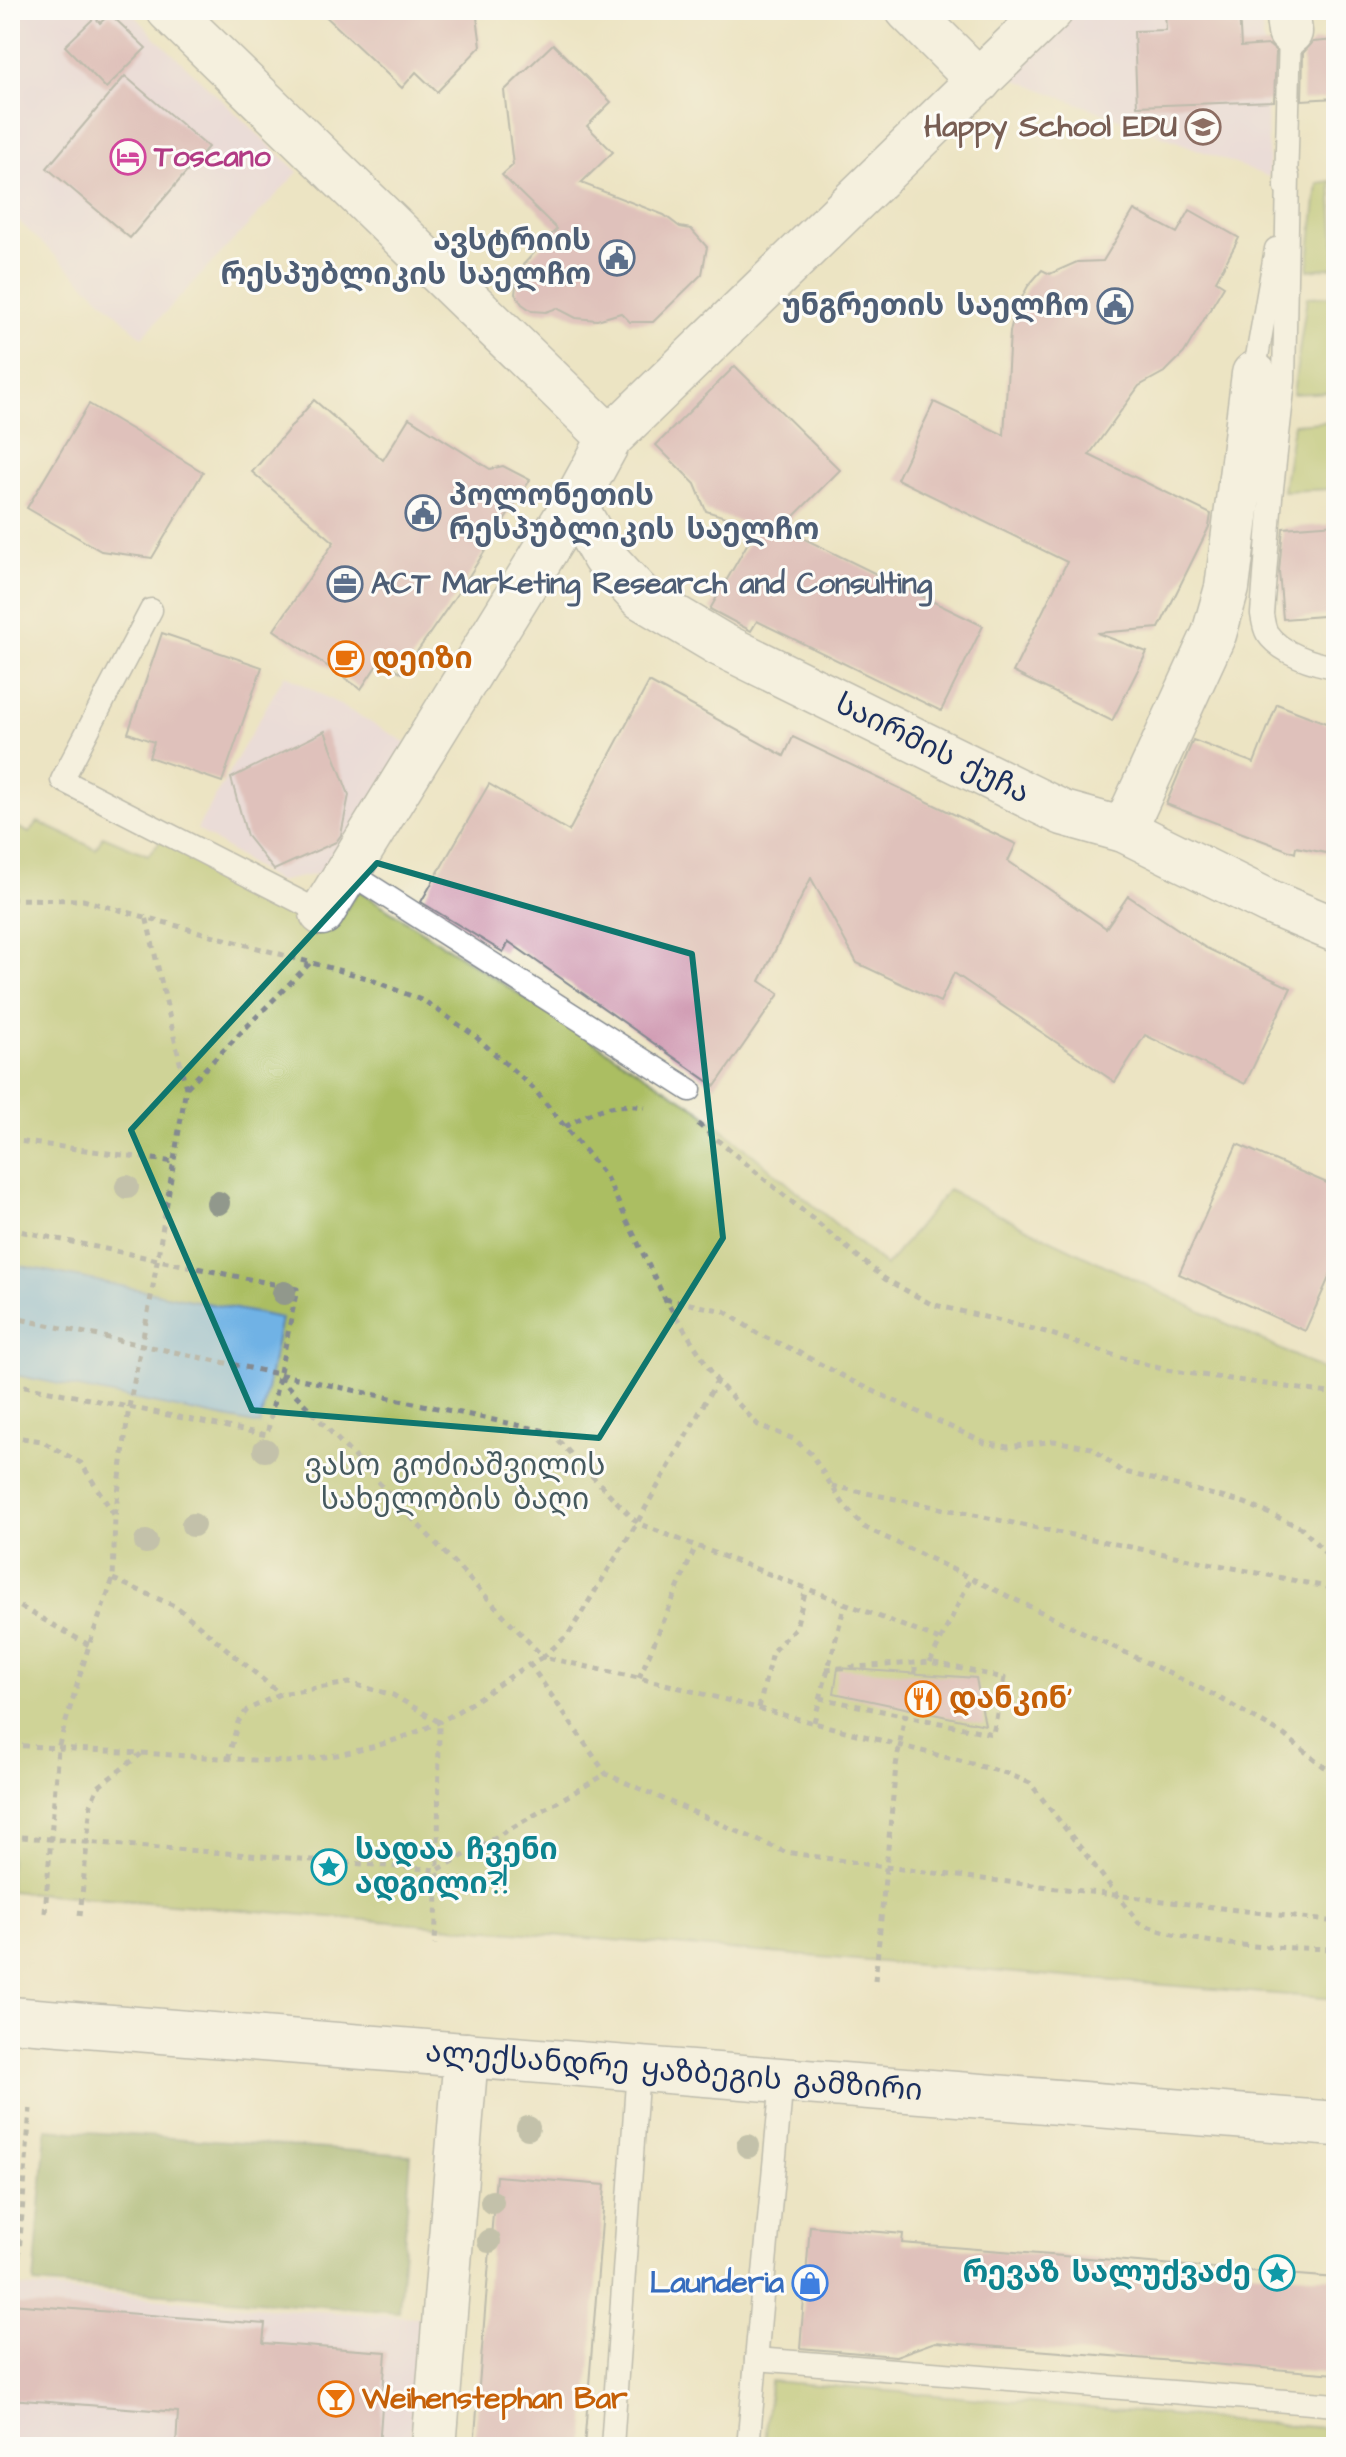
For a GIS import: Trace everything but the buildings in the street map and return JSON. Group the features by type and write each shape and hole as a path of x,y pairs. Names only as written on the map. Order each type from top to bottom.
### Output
{"street":[{"path":"169,10 610,438"},
{"path":"908,10 979,81"},
{"path":"322,913 574,504 610,438 1051,10"},
{"path":"1124,830 1218,622 1227,588 1254,374"},
{"name":"საირმის ქუჩა","path":"574,504 604,557 641,597 707,636 1063,813 1124,830 1269,902 1336,930"},
{"name":"ალექსანდრე ყაზბეგის გამზირი","path":"10,2019 1336,2124"},
{"path":"434,2447 466,2055"}],"lane":[{"path":"1288,21 1284,381 1262,614 1266,632 1283,648 1318,665 1336,667"},
{"path":"1254,374 1288,176"},
{"path":"151,610 62,780 322,913"},
{"path":"347,871 690,1090"},
{"path":"612,2447 638,2068"},
{"path":"748,2447 782,2080"},
{"path":"756,2359 1336,2405"}],"path":[{"path":"10,899 83,900 367,978 426,1002 475,1036 534,1089 606,1177 665,1299 717,1381 758,1425 794,1439 811,1454 844,1505 864,1527 1214,1695 1284,1735 1336,1776"},
{"path":"45,1913 58,1748 113,1579 115,1517 129,1407 158,1261 186,1088 146,916"},
{"path":"186,1088 312,963"},
{"path":"565,1127 597,1108 629,1105 657,1109"},
{"path":"697,1123 885,1279 931,1304 1046,1332 1166,1370 1336,1394"},
{"path":"10,1140 175,1162"},
{"path":"10,1229 297,1289 267,1435 10,1383"},
{"path":"665,1299 724,1311 760,1335 985,1443 1008,1447 1054,1441 1092,1448 1121,1471 1245,1503 1302,1528 1329,1557 1336,1572"},
{"path":"10,1317 271,1370 280,1375 550,1432 637,1523 940,1640"},
{"path":"280,1375 543,1657 759,1708 1006,1773 1030,1783 1139,1923 1160,1931 1225,1945 1336,1949"},
{"path":"10,1745 286,1762 326,1758 365,1749 439,1722 543,1657 568,1635 637,1523 717,1381"},
{"path":"10,1436 41,1441 81,1463 115,1517"},
{"path":"832,1486 1336,1589"},
{"path":"639,1678 696,1546"},
{"path":"930,1662 971,1578"},
{"path":"113,1579 177,1607 280,1694"},
{"path":"759,1708 772,1652 796,1627 806,1589"},
{"path":"10,1601 89,1645"},
{"path":"814,1722 845,1604"},
{"path":"820,1698 993,1734 1004,1678 930,1662 826,1669"},
{"path":"529,1663 606,1774 785,1852 1336,1922"},
{"path":"915,1664 915,1673"},
{"path":"228,1759 238,1722 247,1710 280,1694 349,1683 393,1695 439,1722"},
{"path":"875,1981 885,1867 906,1708"},
{"path":"435,1945 439,1722"},
{"path":"80,1916 91,1803 98,1787 141,1754"},
{"path":"10,1836 438,1870 606,1774"},
{"path":"15,2305 30,2109"}],"highlighted area":[{"path":"377,863 692,954 723,1238 599,1438 252,1410 131,1130"}],"shaded area":[{"path":"10,10 130,10 298,172 142,337 10,213"},
{"name":"Happy School EDU","path":"1072,10 1260,10 1265,54 1269,177 1009,77"},
{"path":"285,674 407,743 327,872 277,882 197,829"},
{"path":"10,2286 280,2309 420,2317 410,2447 10,2447"}],"green space":[{"path":"1331,181 1336,267 1308,270 1318,183"},
{"path":"1336,296 1336,392 1293,394 1307,297"},
{"path":"1336,421 1336,489 1283,491 1293,424"},
{"name":"ვასო გოძიაშვილის სახელობის ბაღი","path":"38,822 96,849 103,836 148,855 163,838 334,929 358,890 702,1112 886,1266 948,1190 1336,1376 1336,1999 10,1891 10,823 29,833"},
{"path":"46,2129 411,2155 399,2312 34,2284"},
{"path":"770,2381 1336,2429 1336,2447 765,2447"}],"water":[{"path":"12,1264 281,1318 260,1425 10,1374"}],"place":[{"name":"Happy School EDU","path":"1203,127"},
{"name":"Toscano","path":"128,157"},
{"name":"ავსტრიის რესპუბლიკის საელჩო","path":"617,258"},
{"name":"უნგრეთის საელჩო","path":"1115,306"},
{"name":"პოლონეთის რესპუბლიკის საელჩო","path":"423,513"},
{"name":"ACT Marketing Research and Consulting","path":"345,584"},
{"name":"დეიზი","path":"346,659"},
{"name":"დანკინ'","path":"923,1699"},
{"name":"სადაა ჩვენი ადგილი?!","path":"329,1867"},
{"name":"რევაზ სალუქვაძე","path":"1277,2273"},
{"name":"Launderia","path":"810,2283"},
{"name":"Weihenstephan Bar","path":"336,2399"}]}
